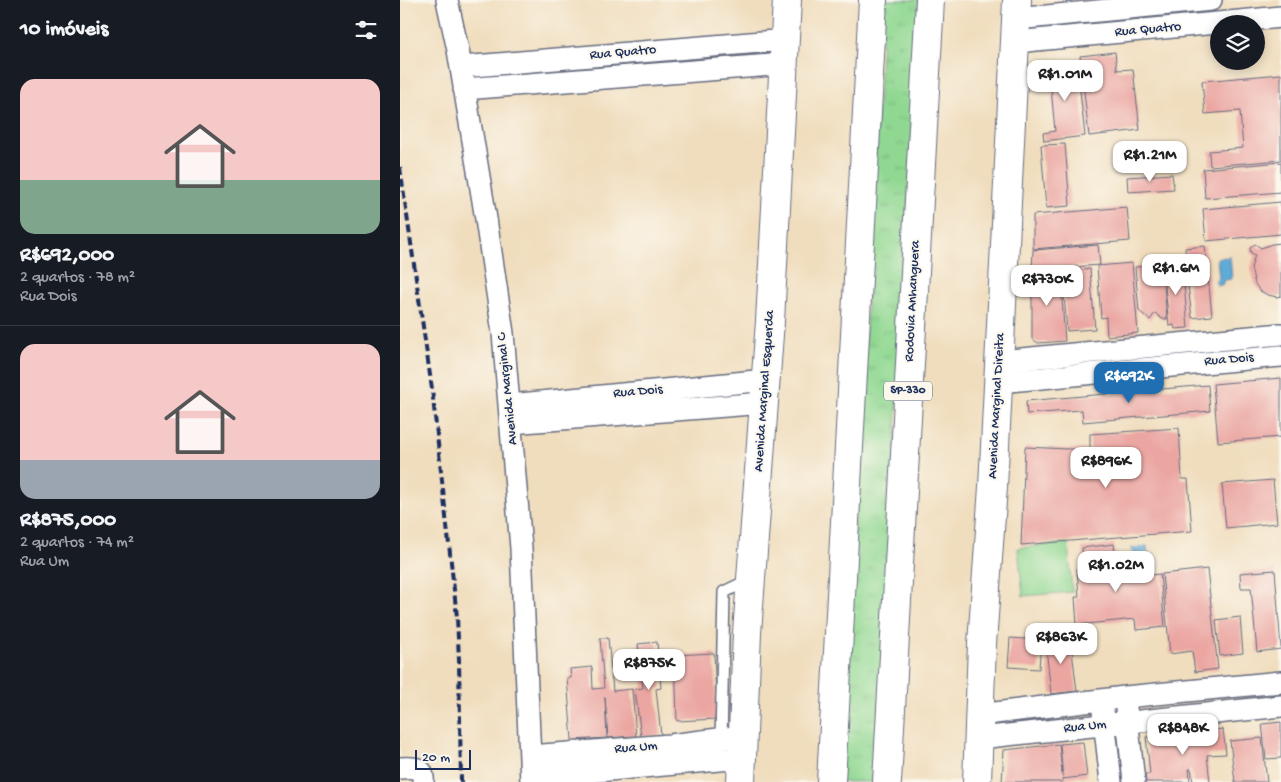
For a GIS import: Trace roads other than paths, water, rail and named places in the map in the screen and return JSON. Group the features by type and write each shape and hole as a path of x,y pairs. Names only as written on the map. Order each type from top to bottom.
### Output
{"main road":[{"name":"Avenida Marginal Esquerda","path":"733,755 751,580 765,392 787,0"},
{"path":"831,782 874,0"},
{"name":"Rodovia Anhanguera","path":"887,782 930,0"},
{"name":"Avenida Marginal Direita","path":"977,782 982,644 993,488 1016,21"}],"street":[{"name":"Avenida Marginal C","path":"447,0 461,67 503,333 522,548 531,780"},
{"name":"Rua Quatro","path":"1016,21 1211,0"},
{"name":"Rua Quatro","path":"1016,21 1281,17"},
{"name":"Rua Quatro","path":"461,67 784,52"},
{"name":"Rua Quatro","path":"464,89 784,52"},
{"name":"Rua Dois","path":"999,372 1281,334"},
{"name":"Rua Dois","path":"999,372 1281,356"},
{"name":"Rua Dois","path":"511,414 765,392"},
{"name":"Rua Um","path":"979,726 1102,700 1281,682"},
{"path":"1125,697 1134,782"},
{"path":"1102,700 1111,782"},
{"name":"Rua Um","path":"979,726 1105,724 1281,706"},
{"name":"Rua Um","path":"530,756 670,745 733,755"},
{"name":"Rua Um","path":"531,780 733,755"},
{"path":"400,768 415,767 419,769 424,777 423,782"}],"water":[{"path":"1230,257 1232,279 1224,280 1222,285 1218,285 1215,281 1219,277 1217,258"},
{"path":"1147,546 1150,569 1135,571 1132,548"}],"railway":[{"path":"400,167 432,389 457,617 461,782"}]}
